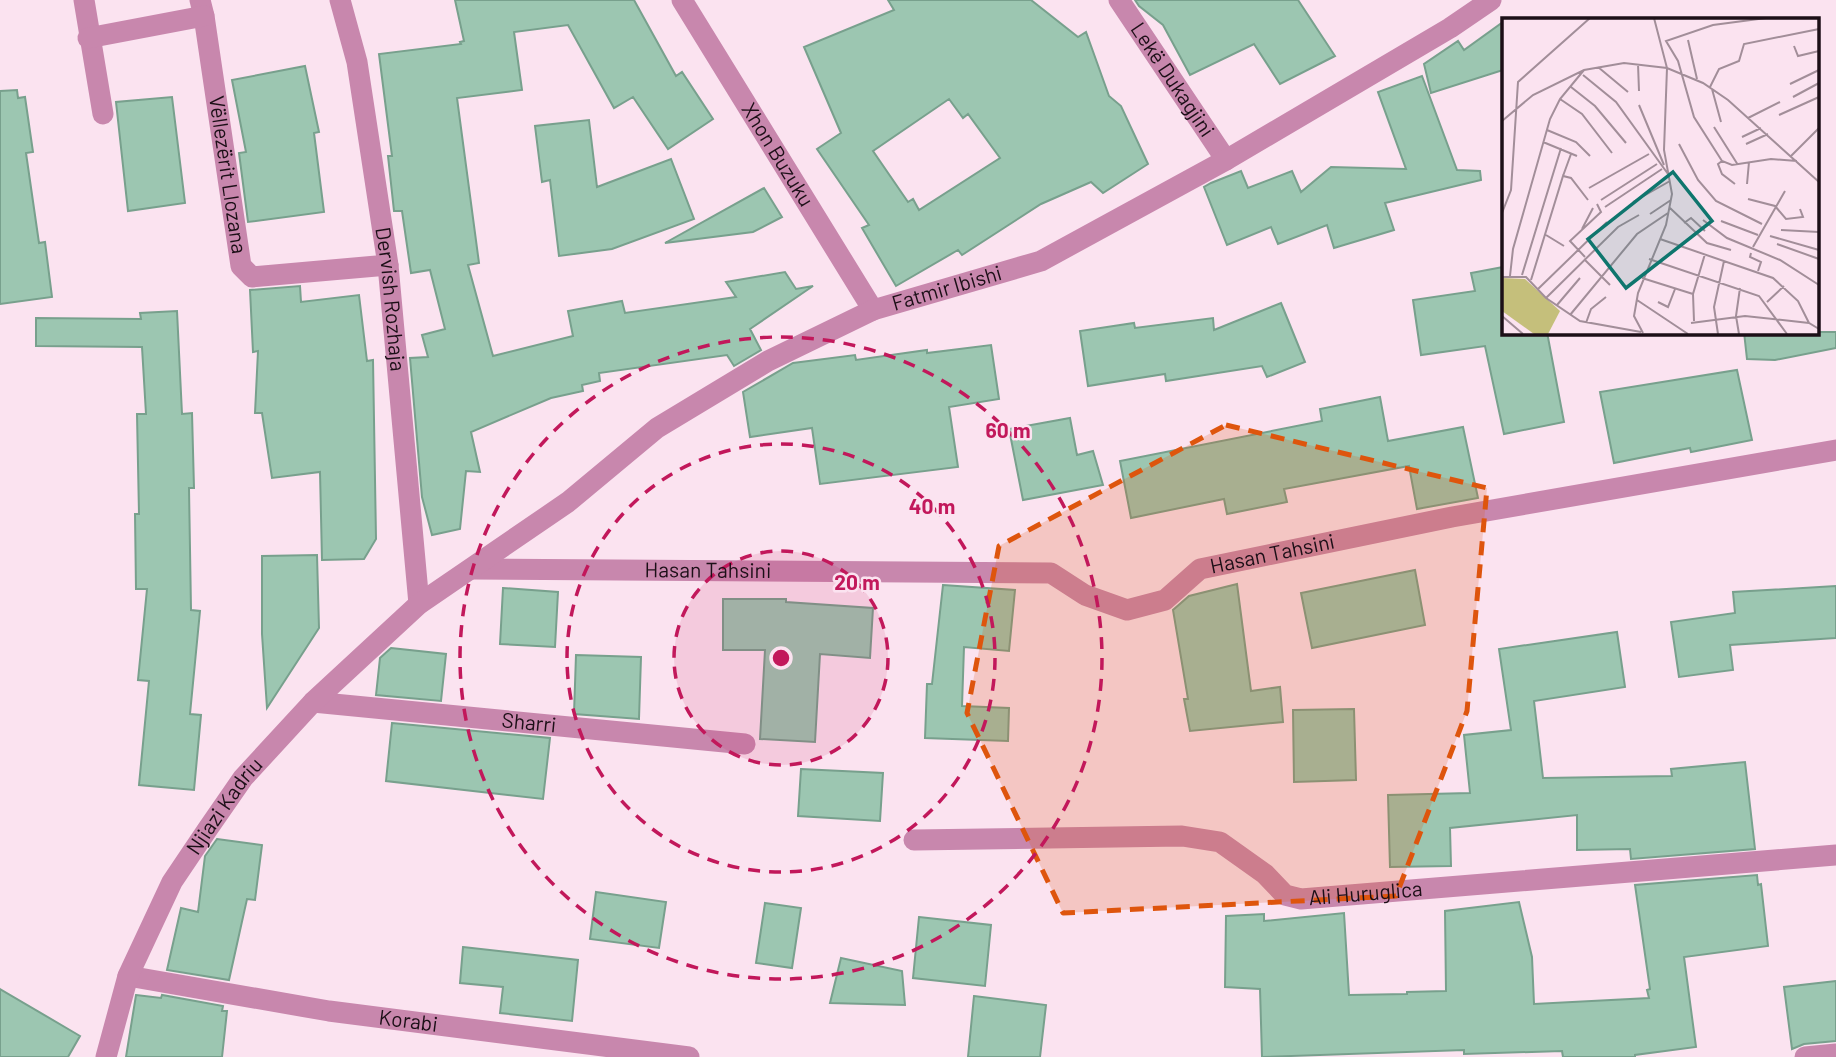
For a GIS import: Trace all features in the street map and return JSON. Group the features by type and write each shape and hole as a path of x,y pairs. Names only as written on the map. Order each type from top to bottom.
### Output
{"street":[{"path":"83,0 103,114"},
{"name":"Dervish Rozhaja","path":"340,0 357,62 388,265 419,604"},
{"name":"Xhon Buzuku","path":"682,0 873,310"},
{"name":"Lekë Dukagjini","path":"1119,0 1226,160"},
{"name":"Fatmir Ibishi","path":"419,604 568,502 657,428 768,361 873,310 1041,261 1226,160 1450,28 1491,0"},
{"name":"Vëllezërit Llozana","path":"89,38 202,8 241,266 252,277 388,265"},
{"name":"Hasan Tahsini","path":"472,569 1051,573 1085,595 1127,610 1164,600 1200,569 1452,517 1836,450"},
{"name":"Njiazi Kadriu","path":"106,1057 128,976 172,882 207,830 243,778 313,702 419,604"},
{"name":"Sharri","path":"313,702 745,744"},
{"name":"Ali Huruglica","path":"914,841 1182,836 1220,842 1265,874 1285,895 1301,899 1836,855"},
{"name":"Korabi","path":"128,976 329,1011 689,1057"},
{"path":"1805,1057 1836,1054"}],"highlighted area":[{"path":"1226,425 1487,488 1467,711 1396,896 1063,913 967,713 999,546"}],"building":[{"path":"455,0 634,0 676,76 682,72 713,119 668,149 633,97 614,108 568,25 514,32 522,90 457,98 479,263 468,265 493,356 573,336 568,311 622,301 625,313 736,297 726,282 785,272 796,289 813,286 750,329 761,350 734,366 727,355 599,373 600,381 582,385 583,391 551,398 471,432 480,472 466,471 460,529 432,535 422,497 410,358 428,357 422,335 445,329 430,270 411,273 402,211 394,211 388,156 392,156 379,54 461,44 460,42 464,41"},
{"path":"888,0 1031,0 1078,37 1086,32 1109,96 1121,106 1148,164 1103,193 1091,182 1041,204 962,255 958,250 896,286 862,228 869,225 817,149 841,133 804,47 894,10","holes":["949,99 963,118 968,114 1000,158 919,210 913,199 908,202 873,151"]},
{"path":"1135,0 1298,0 1335,56 1280,84 1254,44 1190,75 1163,25"},
{"path":"1502,23 1502,70 1431,93 1424,64 1458,41 1464,50"},
{"path":"305,66 319,132 314,133 324,212 248,222 239,153 246,152 232,80"},
{"path":"1422,76 1457,170 1480,171 1481,180 1385,203 1394,230 1334,248 1327,225 1278,244 1271,227 1227,245 1204,187 1211,183 1241,171 1248,188 1292,171 1301,192 1331,167 1406,169 1378,92"},
{"path":"17,90 18,98 25,97 33,152 26,153 39,243 45,242 52,297 0,304 0,91"},
{"path":"172,97 185,203 128,211 116,102"},
{"path":"589,120 597,187 671,159 694,219 612,249 559,256 550,180 542,182 535,126"},
{"path":"764,188 782,217 753,232 665,243"},
{"path":"1502,267 1502,334 1547,334 1564,422 1504,434 1485,346 1421,355 1413,300 1475,291 1471,273"},
{"path":"300,286 301,302 359,295 367,361 373,360 376,539 364,559 322,560 320,472 272,478 262,413 255,413 258,351 253,352 250,290"},
{"path":"1281,303 1305,362 1267,377 1262,366 1166,381 1165,374 1088,386 1080,331 1134,323 1135,328 1213,318 1214,330"},
{"path":"177,311 182,414 192,413 194,488 189,488 191,610 200,611 190,714 201,715 194,790 139,785 149,681 138,680 147,589 136,589 135,514 139,514 137,414 146,414 142,347 36,346 36,318 141,319 140,313"},
{"path":"1836,332 1836,348 1775,360 1747,359 1744,334"},
{"path":"991,345 999,399 949,407 958,467 820,484 812,428 750,437 743,392 793,363 855,355 856,360"},
{"path":"1737,370 1752,440 1691,452 1690,448 1614,463 1600,392"},
{"path":"1380,397 1388,441 1463,427 1478,498 1417,509 1409,466 1284,489 1287,502 1227,514 1224,499 1131,518 1120,461 1322,421 1320,409"},
{"path":"1070,418 1077,455 1093,451 1103,485 1023,500 1009,429"},
{"path":"317,555 319,628 267,708 262,634 262,556"},
{"path":"1415,570 1425,625 1312,648 1301,593"},
{"path":"1237,584 1251,691 1280,687 1283,722 1190,731 1184,699 1188,699 1173,610 1189,596"},
{"path":"943,585 1015,590 1009,651 964,647 962,706 1009,708 1008,741 925,738 927,684 932,684"},
{"path":"1836,586 1836,638 1730,645 1733,670 1679,677 1671,622 1735,613 1733,592"},
{"path":"503,588 558,592 555,647 500,644"},
{"path":"723,599 786,599 786,602 873,608 870,658 820,654 815,742 760,739 765,650 723,650"},
{"path":"1617,632 1625,687 1534,701 1543,778 1672,776 1671,769 1745,762 1755,849 1631,859 1630,849 1577,850 1577,815 1450,828 1451,866 1390,867 1388,795 1470,793 1464,735 1511,730 1499,649"},
{"path":"391,648 446,654 441,701 376,695 380,658"},
{"path":"576,655 641,657 639,719 574,714"},
{"path":"1354,709 1356,780 1294,782 1293,710"},
{"path":"392,723 550,738 543,799 386,781"},
{"path":"801,769 883,773 880,821 798,816"},
{"path":"217,839 262,845 255,900 247,899 229,980 167,970 181,908 198,912 205,856"},
{"path":"1757,875 1758,885 1761,884 1768,946 1684,957 1696,1047 1635,1057 1563,1057 1562,1051 1464,1054 1464,1050 1262,1057 1260,989 1225,987 1226,916 1264,914 1264,921 1344,913 1349,995 1407,994 1446,991 1445,911 1519,902 1532,957 1534,1004 1649,998 1635,885"},
{"path":"596,892 666,902 659,948 590,939"},
{"path":"765,903 801,908 792,968 756,963"},
{"path":"919,917 991,925 985,986 913,978"},
{"path":"463,947 578,960 572,1021 500,1013 503,987 460,983"},
{"path":"841,958 902,971 905,1005 830,1003"},
{"path":"1836,981 1836,1041 1804,1044 1792,1049 1784,987"},
{"path":"0,989 80,1036 68,1057 0,1057"},
{"path":"136,995 161,998 162,995 223,1006 222,1011 227,1011 222,1057 126,1057"},
{"path":"974,996 1046,1005 1040,1057 968,1057"}]}
